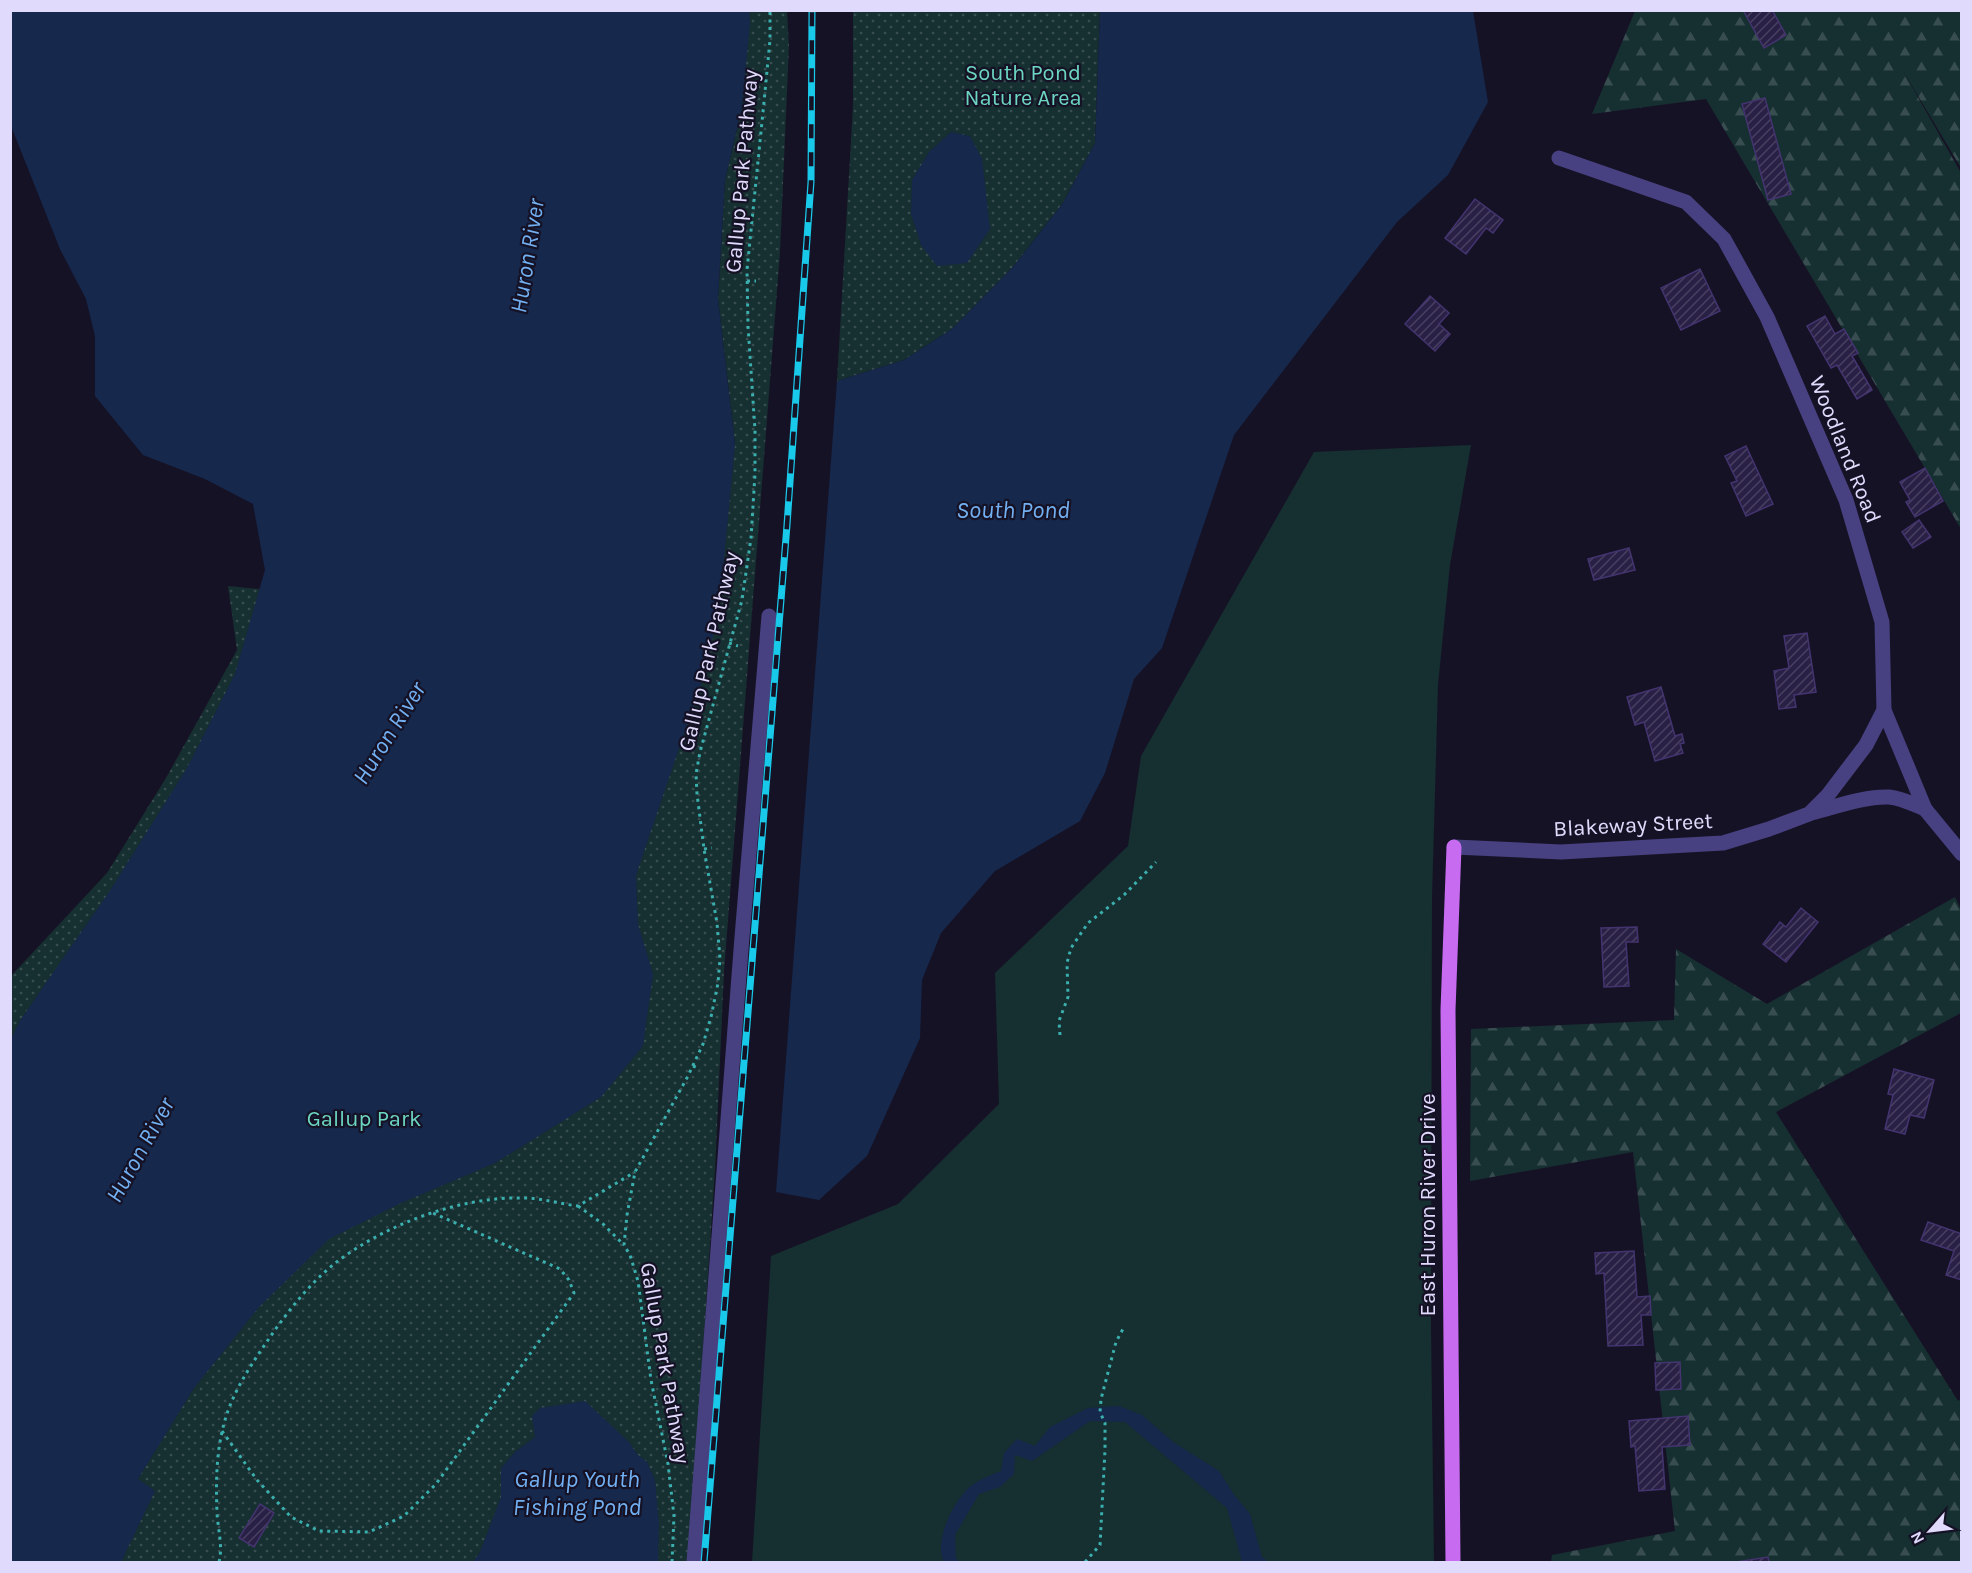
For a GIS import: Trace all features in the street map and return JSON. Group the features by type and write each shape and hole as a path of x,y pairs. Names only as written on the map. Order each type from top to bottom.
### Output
{"main road":[{"name":"East Huron River Drive","path":"1453,1563 1448,1010 1454,847"}],"street":[{"name":"Woodland Road","path":"1559,158 1686,202 1724,239 1767,317 1846,500 1882,622 1884,710 1925,809 1962,854"},
{"path":"694,1563 769,616"},
{"name":"Blakeway Street","path":"1809,814 1828,795 1866,745 1884,710"},
{"name":"Blakeway Street","path":"1454,847 1561,852 1723,843 1809,814 1850,803 1888,797 1925,809"}],"path":[{"name":"Gallup Park Pathway","path":"672,1563 674,1515 669,1473 651,1380 638,1281 630,1255 624,1245 635,1172 693,1066 711,1017 720,959 717,923 697,803 696,774 742,600 747,569 755,474 754,405 747,281 770,40 770,10"},
{"path":"747,281 756,281"},
{"path":"729,643 738,646"},
{"path":"704,849 712,848"},
{"path":"1060,1035 1059,1021 1068,997 1066,963 1071,948 1088,923 1124,895 1156,862"},
{"path":"693,1066 700,1070"},
{"path":"578,1206 635,1172"},
{"path":"219,1563 220,1536 216,1479 222,1431 233,1394 279,1324 307,1290 334,1264 386,1233 433,1213 472,1203 513,1198 538,1199 578,1206 603,1224 624,1245"},
{"path":"222,1431 257,1480 291,1517 319,1531 369,1532 404,1516 436,1484 574,1293 569,1280 560,1269 433,1213"},
{"path":"1084,1563 1100,1545 1106,1450 1105,1424 1100,1412 1101,1399 1116,1342 1124,1327"}],"green space":[{"name":"Gallup Park","path":"749,11 787,11 789,46 780,252 724,972 715,1170 689,1562 11,1562 10,977 107,873 166,778 237,650 228,586 259,589 735,444 718,299 725,180 742,107"},
{"name":"South Pond Nature Area","path":"853,11 1100,11 1095,143 1063,203 1013,267 952,329 904,360 837,381 853,106"},
{"path":"1635,11 1961,11 1961,168 1902,69 1961,173 1961,529 1706,99 1592,114"},
{"path":"1471,445 1450,565 1438,685 1432,898 1431,1326 1434,1562 752,1562 771,1256 898,1204 999,1104 995,973 1128,846 1141,756 1314,452"},
{"path":"1955,897 1961,910 1961,1013 1776,1112 1958,1401 1961,1399 1961,1562 1551,1562 1552,1555 1675,1531 1633,1152 1470,1181 1471,1029 1674,1020 1676,949 1767,1004"}],"water":[{"name":"Huron River","path":"11,10 749,10 750,23 742,107 725,180 718,299 735,444 719,612 702,681 636,875 638,924 653,974 643,1046 601,1097 495,1163 401,1203 329,1239 259,1307 194,1388 138,1479 155,1491 121,1562 11,1562 11,1039 21,1019 111,889 187,768 235,674 265,570 253,504 205,479 143,455 95,396 95,336 86,299 60,249 11,126"},
{"name":"South Pond","path":"1100,11 1473,11 1488,102 1448,175 1397,222 1234,435 1162,648 1134,679 1105,773 1080,821 995,871 941,933 922,980 920,1038 867,1156 819,1200 776,1192 837,381 904,360 952,329 1013,267 1063,203 1095,143"},
{"path":"951,132 970,136 982,159 990,229 967,263 937,266 921,245 911,214 912,180 929,152"},
{"name":"Gallup Youth Fishing Pond","path":"585,1401 647,1462 655,1480 659,1524 658,1562 473,1562 480,1552 501,1497 501,1468 515,1452 535,1437 532,1416 540,1408"},
{"path":"1119,1406 1142,1415 1173,1442 1219,1471 1250,1514 1262,1557 1268,1562 1242,1562 1227,1508 1125,1422 1090,1421 1032,1461 1015,1455 1014,1474 1000,1487 979,1494 955,1535 956,1558 959,1562 944,1562 941,1544 952,1510 971,1486 1001,1471 1004,1453 1017,1439 1035,1446 1050,1427 1088,1408"}],"building":[{"path":"1743,10 1772,10 1786,35 1764,48"},
{"path":"1765,98 1791,194 1768,200 1742,104"},
{"path":"1475,199 1503,220 1493,233 1486,228 1466,254 1445,238"},
{"path":"1700,269 1720,311 1681,330 1661,288"},
{"path":"1430,296 1449,313 1439,324 1450,334 1435,351 1405,324"},
{"path":"1825,316 1835,334 1844,329 1858,353 1852,356 1872,390 1857,399 1837,365 1831,368 1807,326"},
{"path":"1746,446 1773,504 1746,516 1731,483 1737,481 1725,456"},
{"path":"1925,468 1943,501 1915,517 1906,502 1910,500 1900,482"},
{"path":"1919,520 1931,537 1913,548 1902,532"},
{"path":"1629,548 1635,570 1594,580 1588,559"},
{"path":"1807,633 1816,692 1794,695 1796,707 1779,709 1774,671 1789,668 1784,636"},
{"path":"1661,687 1675,736 1682,734 1684,743 1680,744 1683,753 1655,761 1644,722 1635,725 1627,697"},
{"path":"1801,908 1818,922 1786,962 1763,944 1780,922 1786,927"},
{"path":"1637,927 1638,942 1626,942 1629,986 1604,987 1601,928"},
{"path":"1894,1069 1934,1080 1924,1118 1910,1115 1905,1134 1885,1129 1893,1095 1888,1094"},
{"path":"1928,1222 1962,1234 1962,1280 1946,1275 1954,1251 1921,1240"},
{"path":"1634,1251 1637,1297 1650,1296 1651,1315 1641,1315 1643,1345 1608,1346 1604,1273 1596,1274 1595,1253"},
{"path":"1680,1362 1681,1389 1656,1390 1655,1363"},
{"path":"1688,1416 1690,1445 1662,1447 1665,1489 1639,1491 1635,1446 1631,1447 1629,1421"},
{"path":"260,1504 274,1513 254,1547 239,1538"},
{"path":"1768,1557 1769,1562 1736,1562"}],"railway":[{"path":"704,1562 787,525 811,182 812,10"}]}
